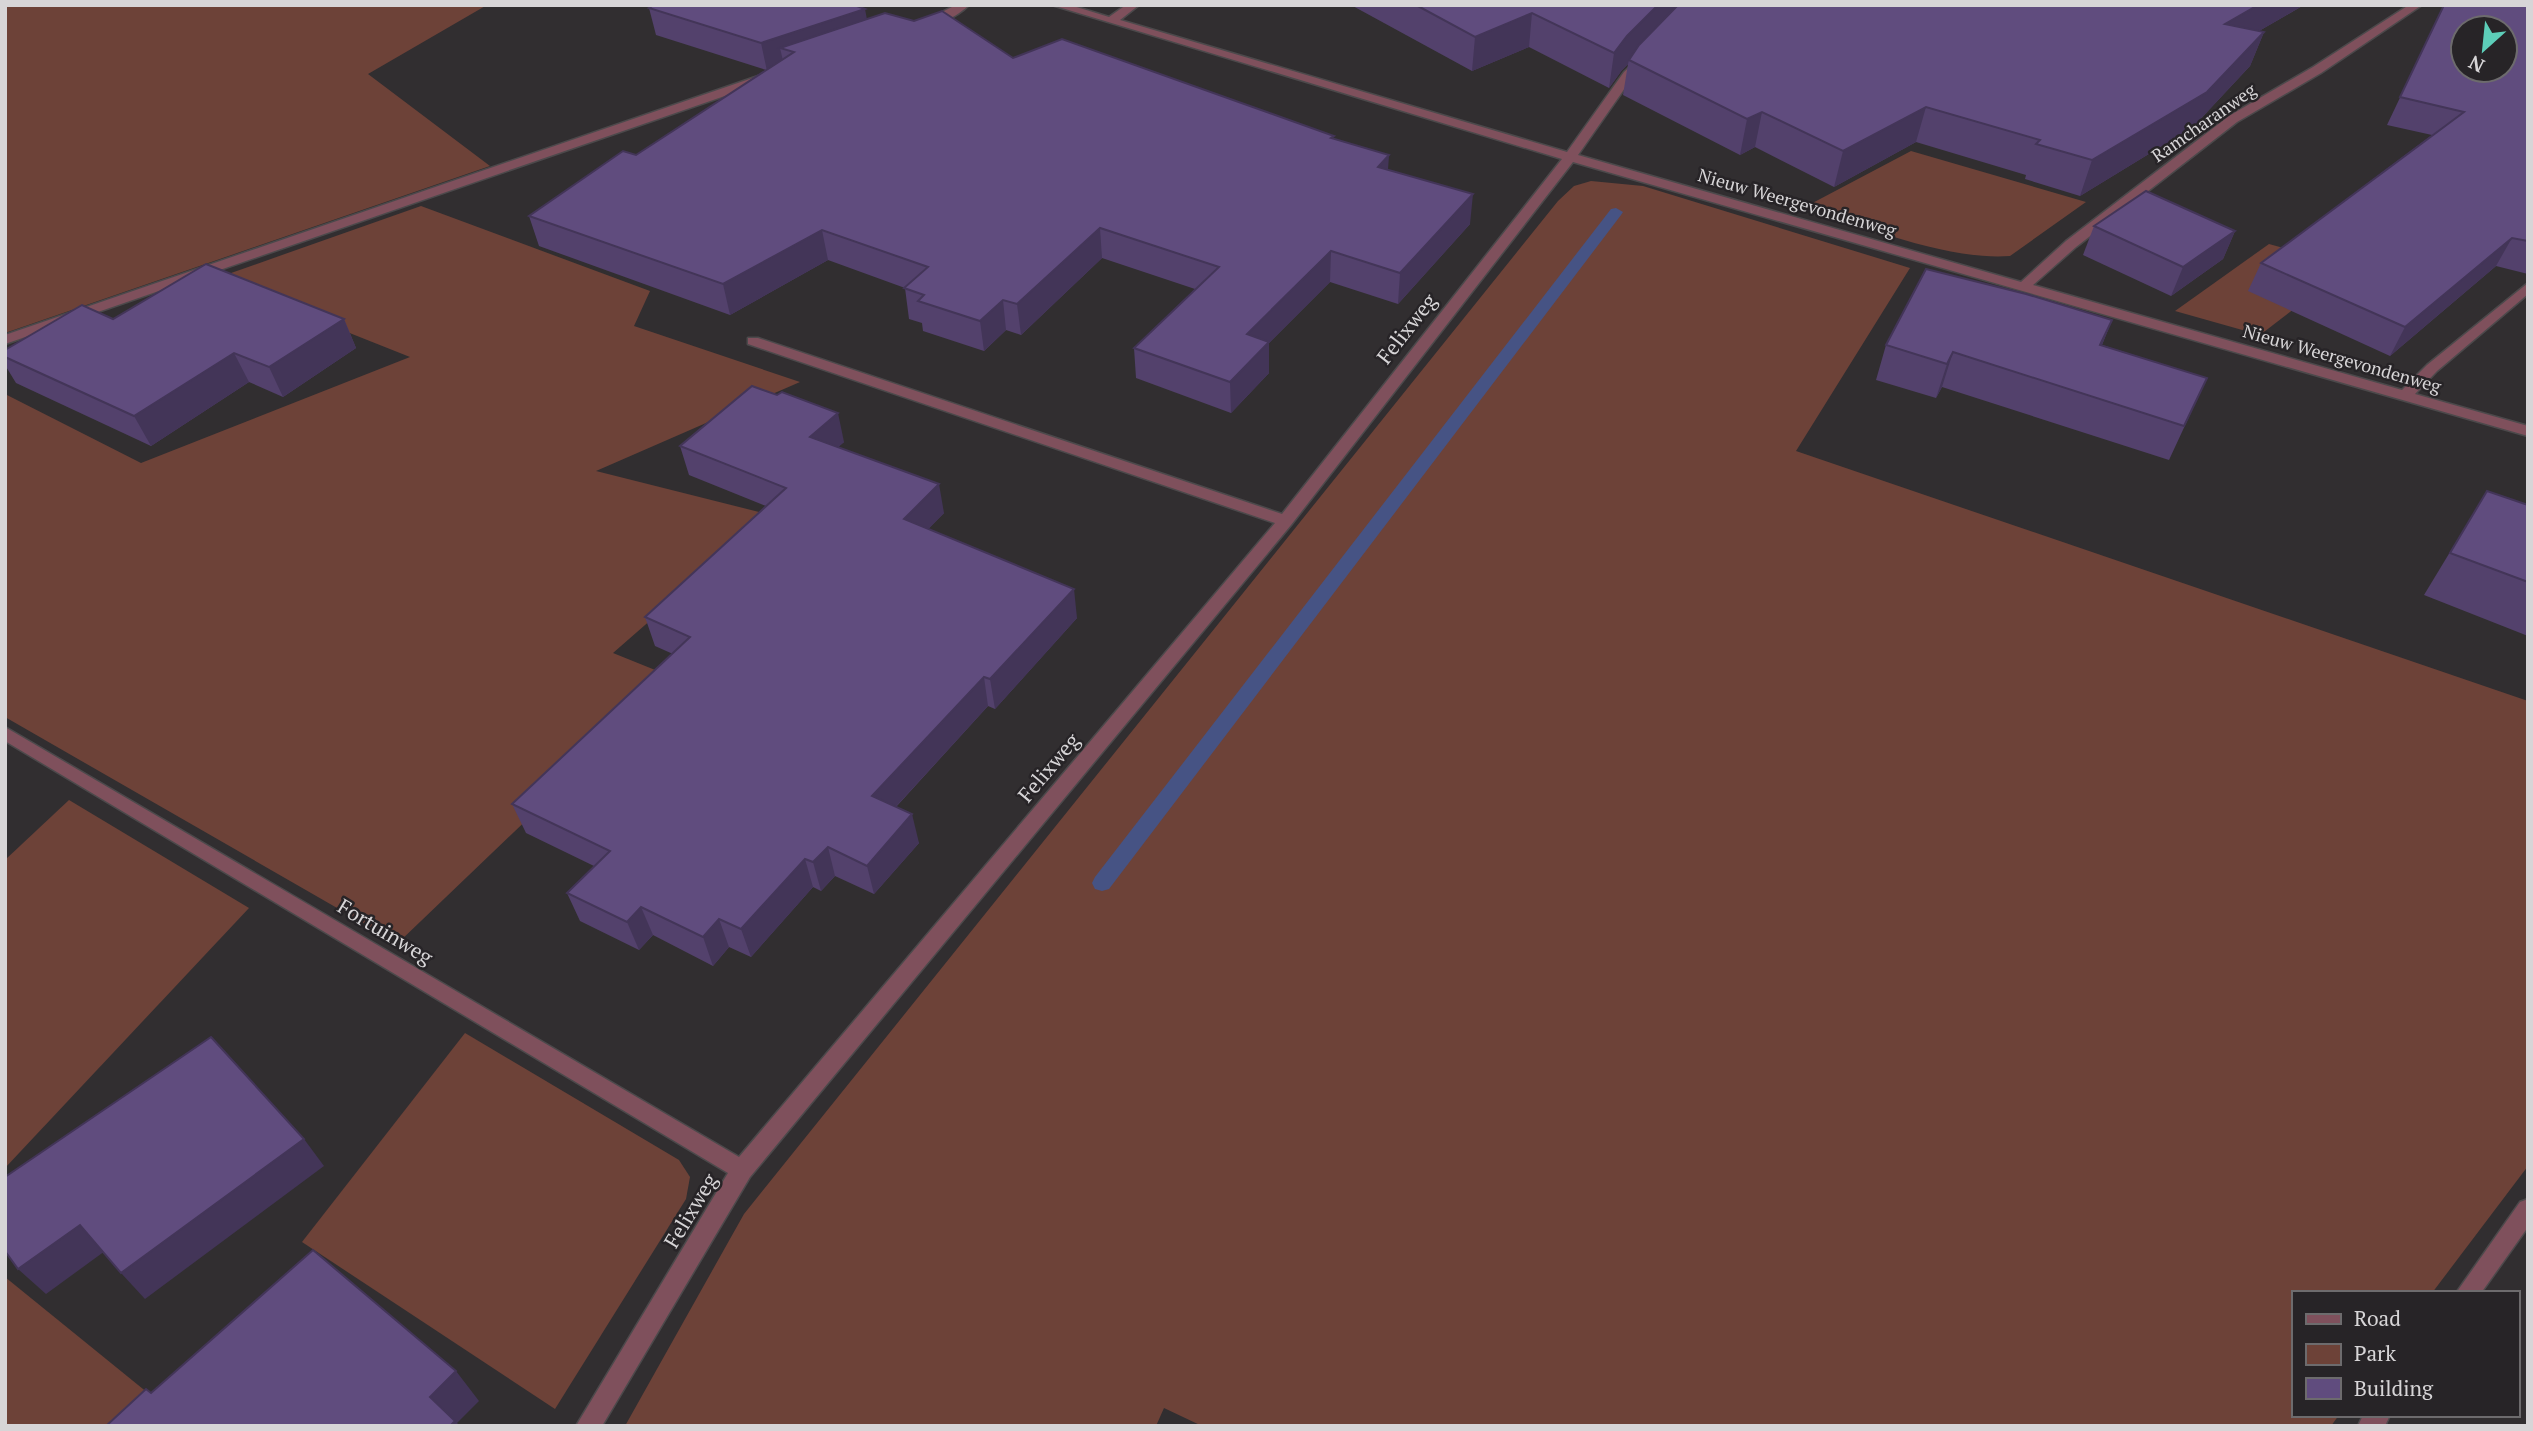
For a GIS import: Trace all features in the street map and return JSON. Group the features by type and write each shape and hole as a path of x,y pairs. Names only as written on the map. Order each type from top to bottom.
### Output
{"street":[{"path":"911,28 950,14 964,5"},
{"name":"Nieuw Weergevondenweg","path":"1057,5 1570,156 2528,431"},
{"path":"1111,21 1134,5"},
{"name":"Ramcharanweg","path":"2024,286 2071,244 2233,119 2417,5"},
{"name":"Felixweg","path":"588,1426 742,1170 1285,521 1570,156 1628,75 1646,57"},
{"path":"5,340 779,73"},
{"path":"2405,396 2432,368 2528,287"},
{"path":"753,341 1285,521"},
{"name":"Fortuinweg","path":"5,733 742,1170"},
{"path":"2468,1291 2528,1209"}],"green space":[{"path":"5,5 487,5 368,74 490,166 5,333"},
{"path":"1911,151 2086,202 2010,256 1986,256 1934,248 1803,208"},
{"path":"1591,181 1643,186 1910,268 1796,451 2528,701 2528,1166 2434,1291 2292,1291 2292,1417 2338,1417 2331,1426 1202,1426 1164,1408 1156,1426 625,1426 744,1214 1558,201 1574,186"},
{"path":"421,206 650,291 634,326 800,382 596,471 771,515 613,653 675,678 398,943 5,717 5,394 141,463 410,357 214,279"},
{"path":"2269,244 2350,266 2260,335 2175,311"},
{"path":"69,800 249,908 5,1168 5,860"},
{"path":"465,1033 679,1160 690,1177 686,1199 555,1409 302,1242"},
{"path":"5,1277 159,1402 141,1426 5,1426"}],"building":[{"path":"654,5 854,5 865,9 761,43 649,8"},
{"path":"1416,5 1658,5 1614,53 1532,13 1475,37"},
{"path":"1678,5 2258,5 2225,24 2264,32 2207,92 2092,160 2036,144 2040,140 1926,107 1843,151 1762,112 1747,119 1629,60 1639,45"},
{"path":"2444,5 2528,5 2528,241 2512,238 2405,327 2261,263 2464,112 2400,97"},
{"path":"942,11 1013,58 1062,39 1334,136 1331,138 1389,155 1378,167 1473,194 1400,273 1331,251 1247,334 1269,342 1230,382 1134,348 1219,267 1100,228 1017,304 1003,300 980,321 918,301 924,295 904,288 928,267 822,230 723,284 529,216 623,151 636,155 794,52 780,48 885,13 914,21"},
{"path":"2146,191 2235,231 2183,267 2094,226"},
{"path":"206,264 344,319 269,367 234,353 134,416 5,357 5,350 82,305 113,319"},
{"path":"1926,269 2026,294 2112,320 2100,345 2207,378 2184,426 1953,352 1947,364 1886,345"},
{"path":"752,386 777,395 782,392 838,413 810,437 939,484 904,519 1074,589 990,679 984,677 872,796 912,814 867,866 828,847 813,862 805,859 741,929 719,919 703,937 641,907 627,922 567,893 610,851 512,804 690,637 645,617 786,488 680,446"},
{"path":"2487,491 2528,505 2528,582 2450,553"},
{"path":"211,1037 304,1139 121,1273 80,1225 18,1269 5,1251 5,1177"},
{"path":"313,1250 456,1371 430,1397 455,1421 450,1426 106,1426 146,1389 151,1393"}],"waterway":[{"path":"1102,883 1616,212"}]}
